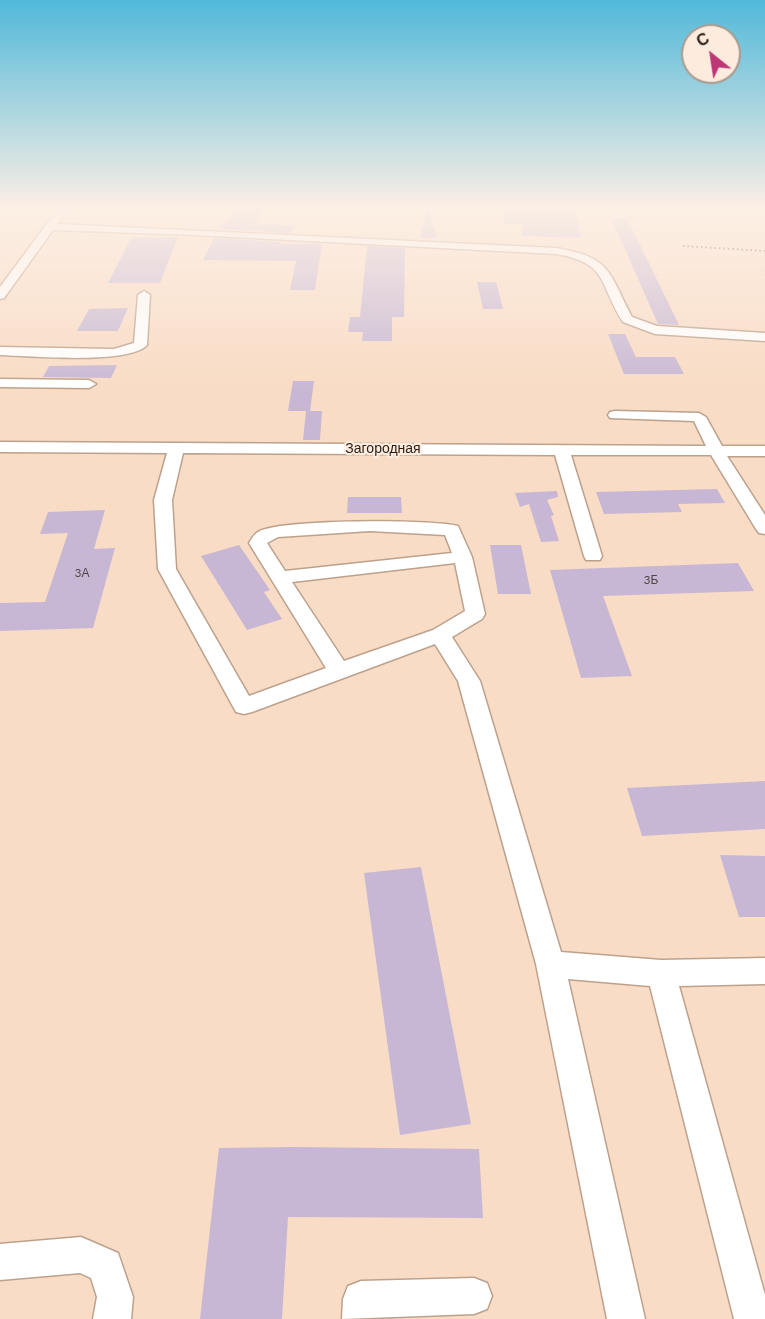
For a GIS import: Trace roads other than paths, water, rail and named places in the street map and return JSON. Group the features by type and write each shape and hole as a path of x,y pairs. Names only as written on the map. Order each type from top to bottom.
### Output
{"street":[{"path":"0,295 4,285 17,269"},
{"path":"601,269 627,319 640,326 656,330 765,337"},
{"path":"0,351 114,353 130,350 140,345 144,295"},
{"path":"0,383 89,384"},
{"path":"615,415 699,417 717,452 765,529"},
{"name":"Загородная","path":"0,447 765,452"},
{"path":"176,447 163,500 167,569 244,706 440,635 475,614 463,557 452,530 370,526 276,532 264,536 258,543 339,671"},
{"path":"562,451 593,556"},
{"path":"281,577 463,557"},
{"path":"440,635 469,681 550,964 626,1319"},
{"path":"550,964 661,973 765,971"},
{"path":"661,973 753,1319"},
{"path":"0,1262 81,1255 105,1266 116,1297 112,1319"},
{"path":"361,1319 361,1299 474,1296"}]}
